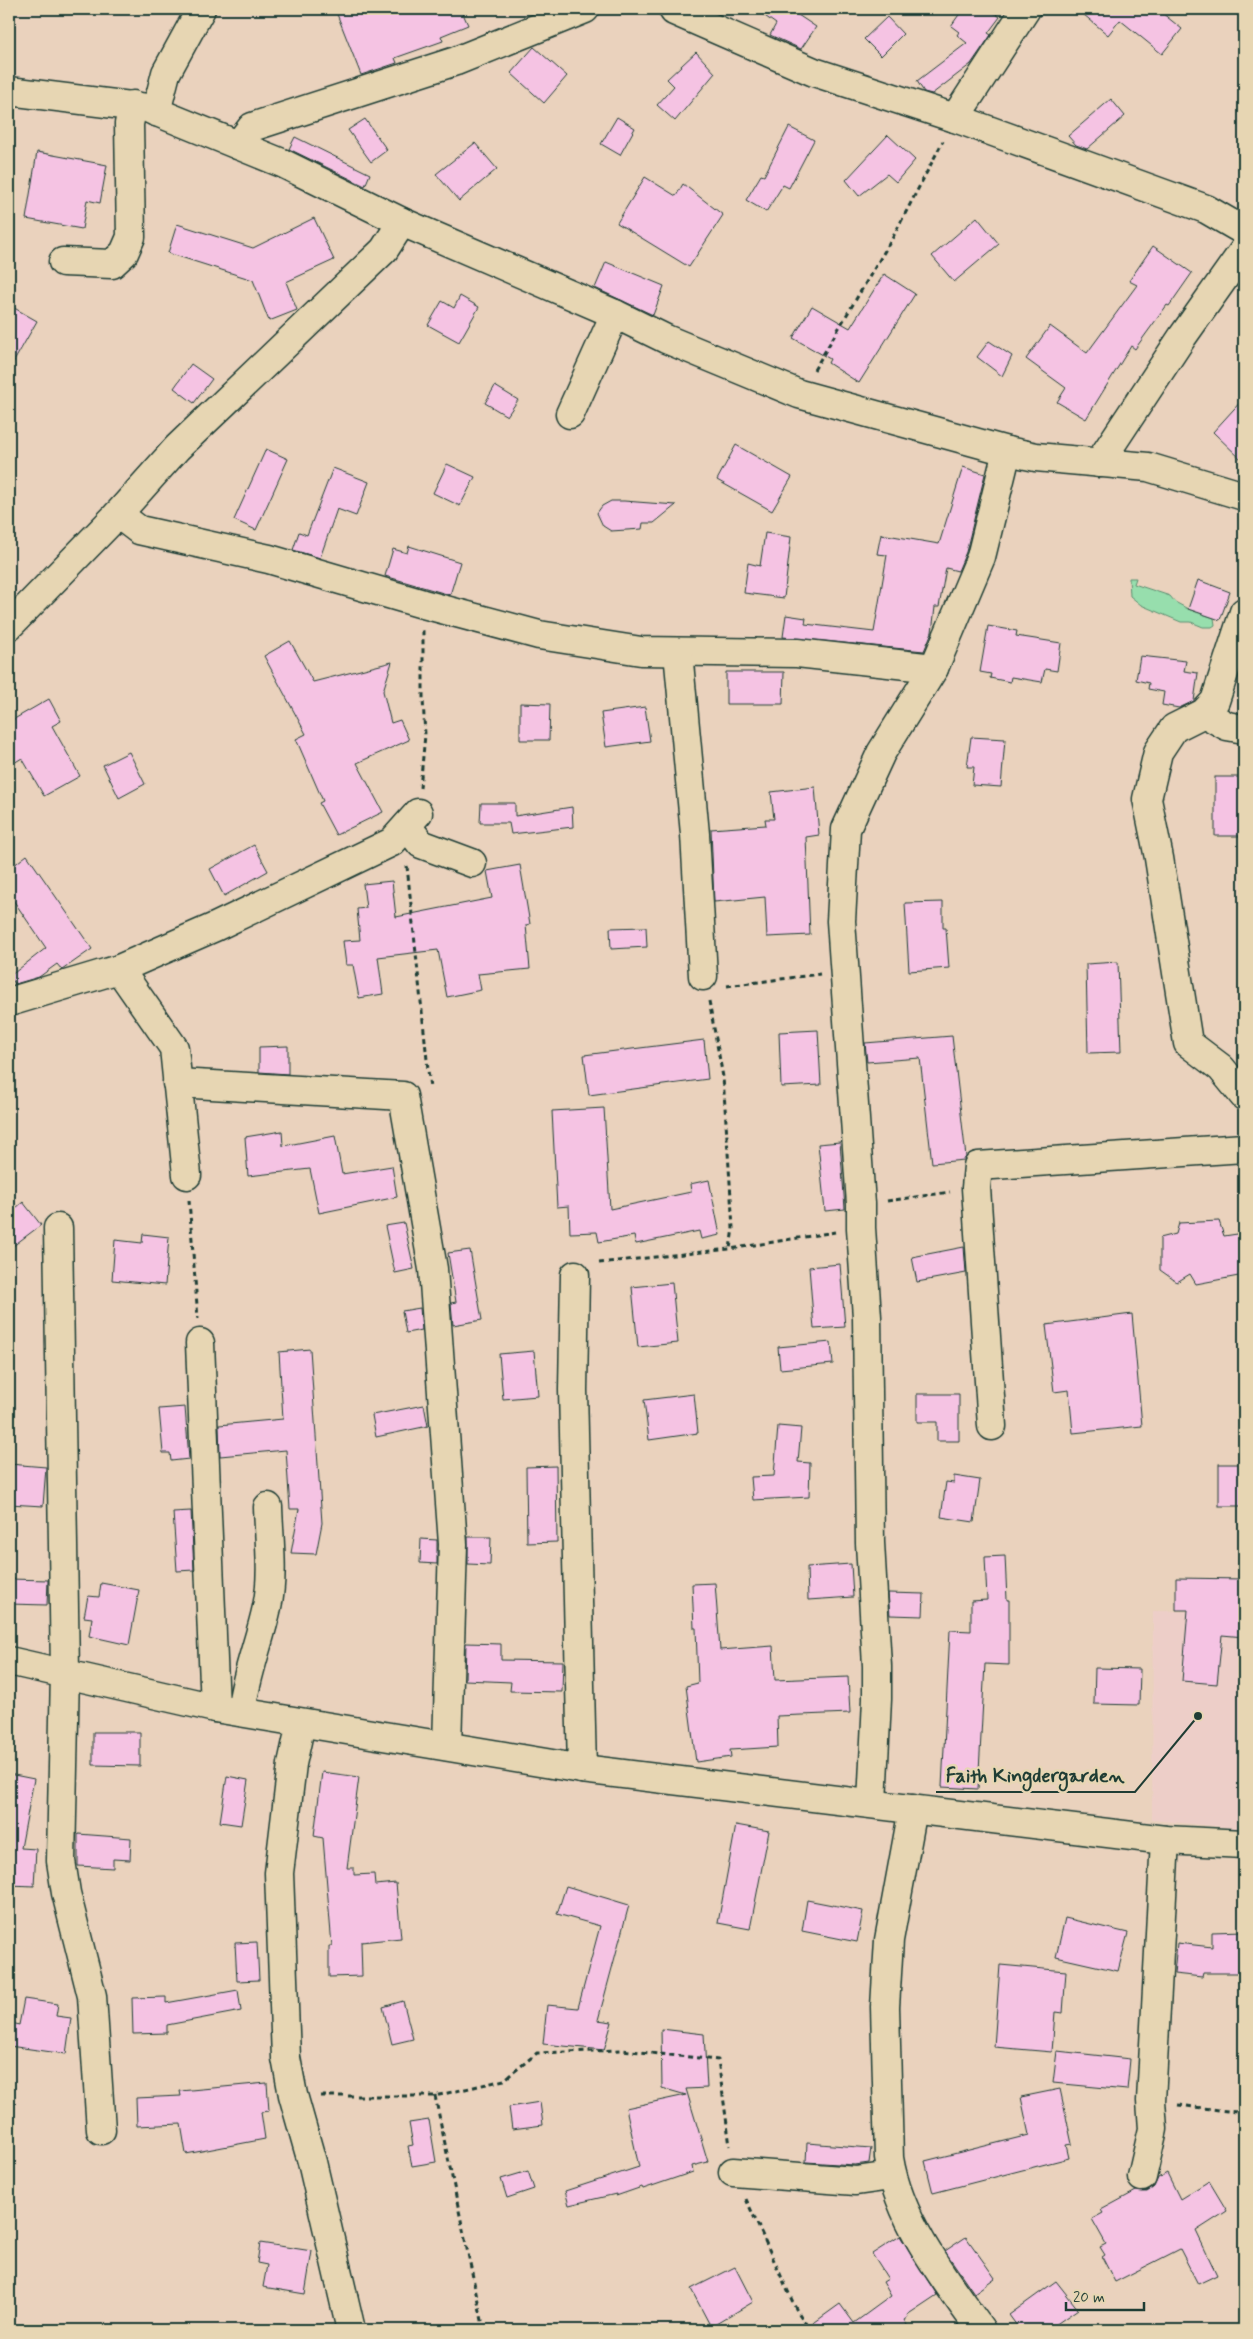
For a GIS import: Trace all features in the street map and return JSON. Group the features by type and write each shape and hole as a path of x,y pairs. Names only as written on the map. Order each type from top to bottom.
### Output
{"street":[{"path":"63,262 112,264 124,253 131,236 129,124 145,108 201,9"},
{"path":"238,145 252,127 456,61 585,9"},
{"path":"673,9 814,72 955,118 1206,209 1244,231"},
{"path":"955,118 1026,9"},
{"path":"9,91 145,108 282,163 402,222 615,314 666,339 799,394 1007,451 1036,457 1148,467 1244,496"},
{"path":"9,626 118,514 177,448 384,250 402,222"},
{"path":"1099,462 1183,336 1244,250"},
{"path":"570,414 615,314"},
{"path":"872,1803 877,1666 870,1543 866,1317 841,921 846,829 882,753 934,668 981,556 1007,451"},
{"path":"118,514 139,530 269,559 422,604 539,635 641,650 797,653 934,668"},
{"path":"1244,612 1215,701 1204,713 1174,728 1158,752 1147,799 1159,858 1188,1043 1221,1068 1244,1096"},
{"path":"678,652 694,834 704,982"},
{"path":"1204,713 1227,726 1244,729"},
{"path":"9,1002 119,969 214,927 406,827 421,844 472,863"},
{"path":"119,969 174,1048 187,1175"},
{"path":"177,1083 403,1096 433,1269 453,1544 447,1746"},
{"path":"992,1426 976,1188 978,1166 1244,1148"},
{"path":"58,1228 65,1672 61,1861 66,1893 92,1996 101,2130"},
{"path":"575,1275 573,1390 582,1769"},
{"path":"200,1343 215,1708"},
{"path":"241,1712 245,1683 267,1607 270,1585 268,1507"},
{"path":"9,1661 65,1672 215,1708 582,1769 1165,1840 1244,1844"},
{"path":"301,1722 292,1764 279,1873 286,2058 293,2095 312,2162 351,2330"},
{"path":"913,1809 890,1940 885,2007 888,2149 892,2176 905,2209 936,2267 981,2330"},
{"path":"1142,2177 1153,2129 1151,2102 1165,1840"},
{"path":"733,2172 856,2181 892,2176"}],"path":[{"path":"799,394 893,237 955,118"},
{"path":"403,1096 421,1097 431,1093 405,853 406,827 425,735 422,604"},
{"path":"730,1249 733,1228 723,1077 704,982 845,970"},
{"path":"187,1175 200,1343"},
{"path":"575,1275 578,1265 730,1249 976,1188"},
{"path":"293,2095 435,2096 504,2080 537,2052 621,2050 718,2060"},
{"path":"435,2096 484,2330"},
{"path":"1151,2102 1244,2113"}],"shaded area":[{"path":"1153,1611 1244,1612 1244,1829 1152,1820"}],"green space":[{"path":"1129,578 1136,578 1134,584 1170,596 1175,602 1188,609 1214,618 1215,625 1203,627 1191,622 1181,622 1141,605 1130,596"}],"building":[{"path":"335,9 461,9 468,25 441,36 443,41 395,58 397,63 361,75"},
{"path":"755,9 789,9 816,27 801,49 770,35 776,24"},
{"path":"963,9 989,9 1000,17 988,33 991,35 971,64 932,94 924,92 917,81 967,43 957,35 959,32 951,26"},
{"path":"1077,9 1157,9 1182,29 1162,54 1120,20 1108,35"},
{"path":"887,17 903,34 881,56 864,39"},
{"path":"534,47 567,76 544,103 511,73"},
{"path":"696,52 715,73 675,121 657,105 674,86 667,79"},
{"path":"1111,99 1125,116 1087,149 1076,145 1068,136"},
{"path":"617,117 635,128 620,155 601,144"},
{"path":"365,119 387,150 371,162 348,130"},
{"path":"789,127 814,140 789,188 783,185 766,212 746,200 761,175 764,176"},
{"path":"888,135 915,160 896,182 887,174 859,196 846,180"},
{"path":"295,137 370,174 365,186 289,149"},
{"path":"475,143 497,169 459,201 436,174"},
{"path":"37,152 107,165 100,203 87,200 82,229 26,219"},
{"path":"645,177 676,196 683,184 723,215 689,267 617,223"},
{"path":"977,217 999,244 954,282 932,256"},
{"path":"314,218 334,260 286,282 297,310 269,321 253,280 168,253 177,224 253,248"},
{"path":"1153,246 1192,273 1135,349 1131,346 1086,419 1057,402 1066,388 1026,359 1050,326 1087,353 1137,285 1129,281"},
{"path":"606,262 664,286 653,315 595,288"},
{"path":"884,274 915,294 859,383 828,363 830,359 793,338 812,306 850,328"},
{"path":"460,296 479,307 459,342 428,325 442,301 454,308"},
{"path":"9,305 37,321 9,370"},
{"path":"989,341 1012,356 1002,376 977,357"},
{"path":"191,364 212,379 194,403 174,388"},
{"path":"495,386 518,400 507,416 485,403"},
{"path":"1244,398 1244,462 1213,432"},
{"path":"736,445 792,477 772,511 717,480"},
{"path":"266,449 288,459 256,530 234,520"},
{"path":"447,464 475,477 460,506 433,493"},
{"path":"963,467 985,474 966,552 958,571 946,568 939,607 935,607 932,632 924,651 783,637 786,615 806,618 805,624 874,632 887,555 877,554 881,534 939,544"},
{"path":"333,468 369,482 356,516 337,509 320,558 293,550 299,532 307,535"},
{"path":"611,501 676,505 654,523 643,523 642,529 611,531 603,526 597,513 602,506"},
{"path":"765,533 791,537 784,598 744,593 748,563 760,566"},
{"path":"409,546 460,562 450,595 385,576 393,549 407,553"},
{"path":"1198,580 1230,592 1220,620 1188,609"},
{"path":"988,626 1017,631 1016,636 1061,643 1057,671 1045,669 1042,682 1011,677 1010,682 990,678 991,674 980,672"},
{"path":"290,641 313,682 392,662 383,691 391,723 400,720 409,740 357,763 383,812 336,835 319,803 323,801 296,739 306,734 264,656"},
{"path":"1140,656 1186,661 1184,671 1198,673 1194,701 1179,708 1162,705 1164,692 1148,689 1149,683 1136,680"},
{"path":"726,672 784,672 783,704 726,704"},
{"path":"49,699 61,721 52,726 80,776 44,796 22,758 9,766 9,722"},
{"path":"520,703 550,704 549,740 520,740"},
{"path":"645,707 650,741 606,747 601,713"},
{"path":"971,737 1005,739 1001,787 972,785 974,767 967,767"},
{"path":"129,752 145,784 119,798 103,765"},
{"path":"1215,777 1244,777 1244,836 1215,836"},
{"path":"815,787 819,835 806,837 810,935 767,937 765,897 714,902 711,829 766,825 765,819 774,819 771,792"},
{"path":"481,803 515,803 515,816 572,807 573,827 511,834 509,823 480,823"},
{"path":"254,845 268,871 224,896 210,869"},
{"path":"27,855 92,949 62,970 57,964 39,977 15,984 10,976 46,948 9,894 9,869"},
{"path":"520,865 530,924 526,925 530,969 478,974 481,990 447,997 438,950 378,957 383,994 359,998 353,965 346,965 343,941 360,940 357,909 366,908 363,884 392,881 396,917 492,898 487,871"},
{"path":"943,902 943,928 946,928 949,968 909,971 905,903"},
{"path":"646,927 647,947 611,949 610,928"},
{"path":"1118,962 1121,1052 1088,1053 1086,964"},
{"path":"818,1030 821,1085 781,1087 779,1032"},
{"path":"952,1036 966,1157 964,1160 932,1163 920,1058 867,1062 865,1043"},
{"path":"704,1040 708,1079 589,1095 584,1055"},
{"path":"288,1046 288,1074 259,1072 259,1047"},
{"path":"604,1108 610,1209 691,1192 690,1184 709,1180 720,1235 701,1239 699,1231 636,1244 634,1236 599,1242 597,1232 570,1233 569,1206 557,1207 552,1111"},
{"path":"282,1131 283,1146 335,1136 342,1174 392,1166 397,1197 319,1213 310,1169 248,1176 245,1137"},
{"path":"840,1142 845,1209 825,1211 818,1144"},
{"path":"23,1202 41,1225 9,1249 9,1214"},
{"path":"1219,1221 1224,1236 1244,1233 1244,1275 1196,1284 1190,1274 1177,1282 1160,1270 1160,1238 1176,1234 1179,1223"},
{"path":"404,1223 414,1269 395,1273 385,1226"},
{"path":"143,1234 169,1237 165,1285 112,1280 115,1240 142,1243"},
{"path":"964,1247 966,1273 917,1282 912,1257"},
{"path":"470,1250 482,1320 453,1325 451,1303 456,1302 448,1253"},
{"path":"840,1264 845,1327 814,1329 809,1267"},
{"path":"672,1283 678,1343 638,1347 632,1287"},
{"path":"420,1308 422,1330 406,1333 402,1311"},
{"path":"1132,1314 1142,1426 1073,1433 1069,1390 1054,1392 1046,1325"},
{"path":"831,1342 833,1364 780,1369 778,1347"},
{"path":"310,1349 322,1523 316,1554 291,1553 299,1509 290,1509 286,1450 220,1456 219,1425 283,1419 279,1352"},
{"path":"534,1351 538,1396 503,1399 499,1354"},
{"path":"694,1394 698,1433 649,1440 644,1400"},
{"path":"917,1394 959,1394 959,1441 937,1441 937,1422 917,1422"},
{"path":"424,1405 428,1426 376,1437 372,1415"},
{"path":"185,1407 189,1459 171,1461 170,1453 163,1453 159,1409"},
{"path":"778,1426 801,1428 798,1462 810,1463 809,1497 753,1500 751,1477 774,1476"},
{"path":"9,1464 46,1467 43,1506 9,1504"},
{"path":"1219,1464 1244,1464 1244,1506 1219,1506"},
{"path":"556,1466 557,1542 527,1543 526,1467"},
{"path":"954,1476 980,1480 974,1522 941,1517 946,1482 954,1483"},
{"path":"191,1511 194,1570 177,1571 173,1512"},
{"path":"468,1537 491,1537 490,1565 468,1564"},
{"path":"421,1539 437,1540 437,1564 420,1563"},
{"path":"1005,1556 1007,1600 1009,1600 1009,1665 985,1664 978,1789 942,1787 950,1630 971,1631 971,1601 987,1600 985,1557"},
{"path":"851,1564 853,1597 808,1600 807,1567"},
{"path":"1176,1578 1244,1579 1244,1637 1222,1635 1217,1684 1182,1681 1188,1610 1176,1610"},
{"path":"9,1579 48,1580 47,1605 9,1604"},
{"path":"101,1583 139,1590 129,1645 89,1636 92,1618 84,1617 88,1596 99,1597"},
{"path":"715,1583 720,1650 773,1646 775,1680 848,1677 850,1713 777,1716 778,1747 730,1750 731,1757 696,1762 686,1686 698,1683 692,1584"},
{"path":"888,1593 924,1594 923,1616 890,1615"},
{"path":"466,1643 501,1644 501,1660 563,1661 562,1692 510,1691 511,1682 465,1680"},
{"path":"1095,1668 1140,1669 1139,1705 1094,1704"},
{"path":"93,1732 140,1732 140,1766 93,1765"},
{"path":"322,1772 359,1777 347,1868 354,1868 354,1875 374,1874 375,1885 396,1883 401,1938 361,1942 362,1976 329,1977 329,1946 332,1946 323,1838 314,1836"},
{"path":"9,1774 34,1779 21,1848 36,1849 34,1886 9,1885"},
{"path":"227,1776 248,1780 241,1825 220,1822"},
{"path":"736,1825 769,1831 750,1929 718,1923"},
{"path":"78,1834 131,1838 130,1860 113,1859 113,1868 78,1866"},
{"path":"566,1886 629,1905 598,2020 612,2022 604,2050 543,2044 547,2005 578,2008 600,1926 557,1914"},
{"path":"807,1900 863,1911 857,1942 802,1931"},
{"path":"1065,1918 1128,1933 1118,1971 1056,1957"},
{"path":"1244,1931 1244,1973 1203,1973 1202,1977 1174,1974 1177,1943 1212,1947 1212,1932"},
{"path":"257,1942 259,1980 237,1981 235,1943"},
{"path":"1000,1965 1066,1971 1063,2013 1055,2012 1052,2052 994,2047"},
{"path":"238,1990 241,2011 167,2025 167,2033 133,2034 132,1998 166,1997 166,2003"},
{"path":"24,1999 58,2004 56,2016 71,2018 66,2054 9,2046 9,2022 19,2025"},
{"path":"403,2001 413,2039 392,2044 383,2007"},
{"path":"661,2029 704,2034 707,2088 686,2089 708,2162 692,2166 693,2172 643,2189 642,2187 616,2196 616,2194 569,2205 565,2191 639,2167 626,2108 686,2095 662,2088"},
{"path":"1057,2051 1130,2059 1127,2090 1053,2083"},
{"path":"267,2083 269,2111 261,2112 265,2139 186,2154 181,2124 137,2126 136,2098 181,2096 180,2091"},
{"path":"1060,2089 1072,2144 1066,2145 1069,2158 933,2193 925,2161 1029,2135 1021,2097"},
{"path":"540,2102 543,2125 512,2129 509,2107"},
{"path":"429,2120 436,2162 412,2166 408,2146 413,2145 409,2123"},
{"path":"807,2143 871,2148 869,2163 855,2165 806,2162"},
{"path":"528,2171 534,2189 507,2198 501,2179"},
{"path":"1167,2173 1180,2199 1209,2181 1227,2211 1196,2231 1217,2275 1198,2284 1180,2249 1115,2282 1102,2257 1105,2255 1100,2247 1106,2244 1092,2219 1103,2213 1101,2210 1136,2191 1147,2192 1154,2187 1158,2178"},
{"path":"900,2236 937,2295 907,2315 908,2317 904,2320 910,2330 804,2330 840,2304 854,2323 891,2296 883,2282 888,2279 872,2254"},
{"path":"966,2237 995,2278 974,2293 945,2251"},
{"path":"260,2243 312,2251 305,2294 263,2287 267,2265 257,2263"},
{"path":"735,2267 753,2302 711,2327 691,2289"},
{"path":"1056,2281 1078,2309 1048,2330 1020,2330 1009,2315"}],"place":[{"name":"Faith Kingdergarden","path":"1198,1716"}]}
